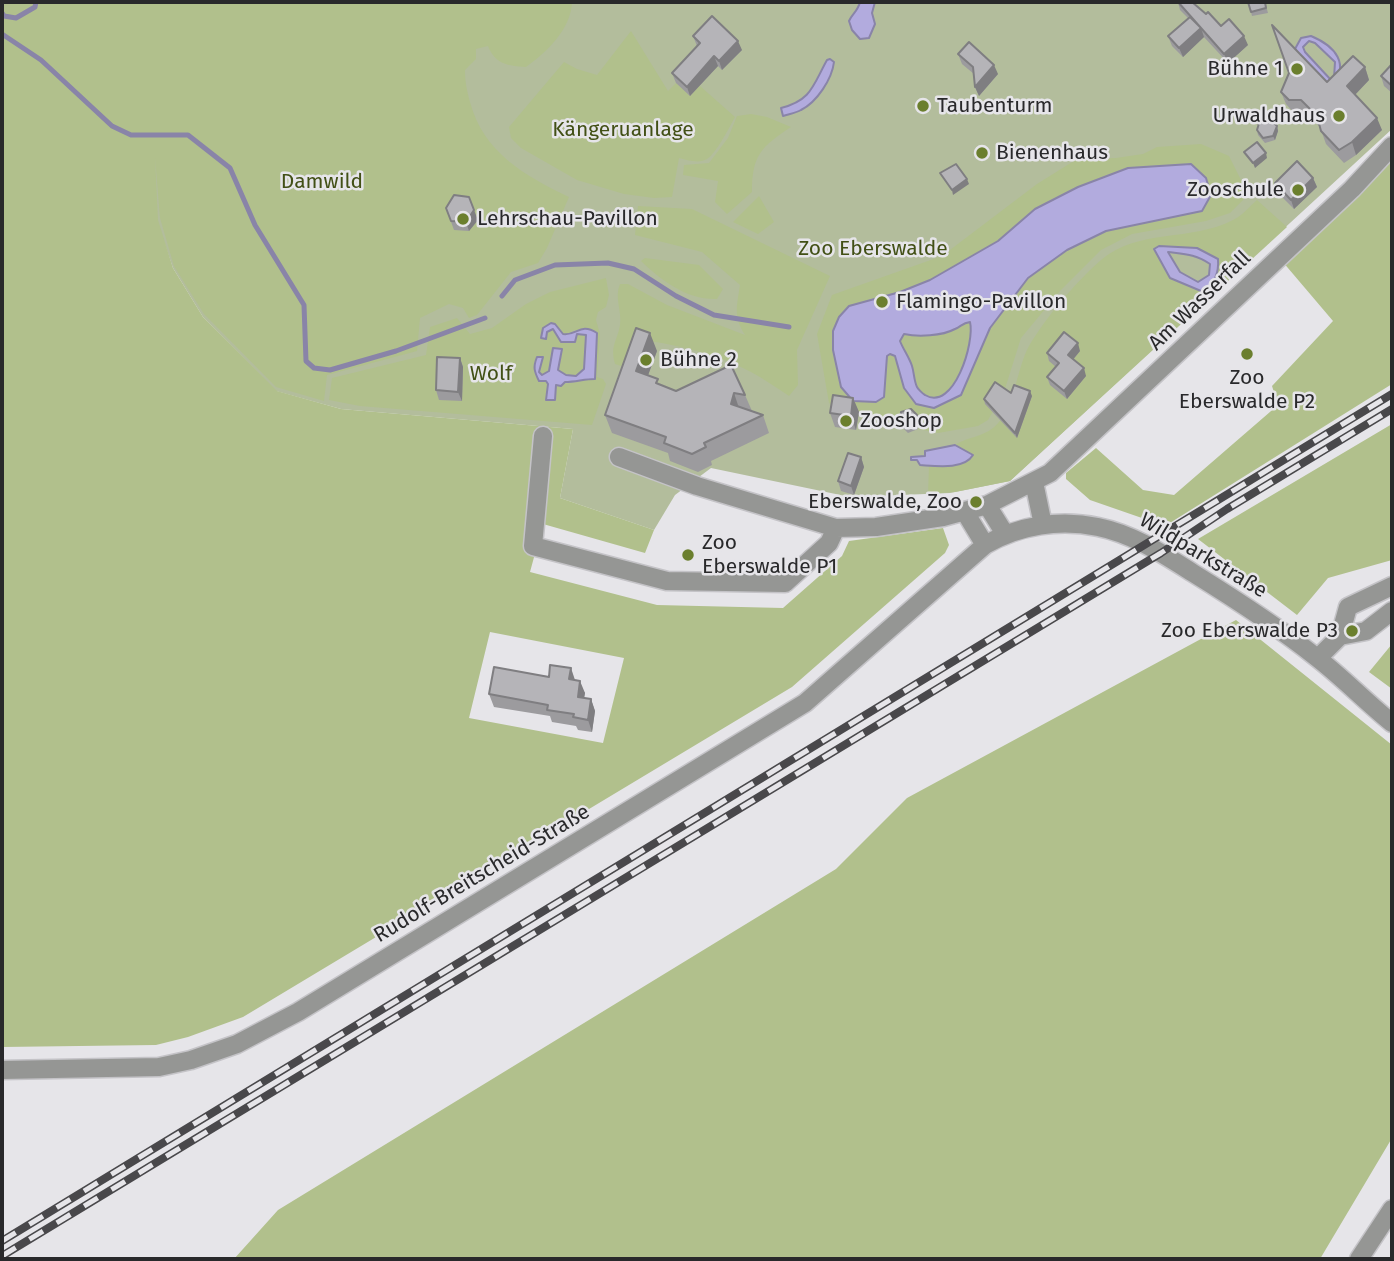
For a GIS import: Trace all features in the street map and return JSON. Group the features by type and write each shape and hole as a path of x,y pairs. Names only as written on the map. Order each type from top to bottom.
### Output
{"street":[{"name":"Am Wasserfall","path":"619,457 697,486 836,528 876,527 965,512 987,505 1050,473 1352,189 1392,146"},
{"path":"543,436 533,546 667,581 785,583 829,542 836,528"},
{"path":"1034,482 1043,525"},
{"path":"987,505 1005,534"},
{"path":"965,512 985,545"},
{"name":"Wildparkstraße","path":"934,590 985,545 1005,534 1043,525 1070,523 1099,527 1147,545 1219,589 1318,658 1392,723"},
{"path":"1318,658 1340,636 1348,607 1392,586"},
{"name":"Rudolf-Breitscheid-Straße","path":"2,1070 159,1067 191,1060 236,1044 298,1012 805,704 934,590"},
{"path":"1340,636 1366,631 1392,611"},
{"path":"1359,1259 1392,1209"}],"green space":[{"name":"Zoo Eberswalde","path":"2,2 1392,2 1392,129 1010,481 950,493 850,497 711,468 675,495 654,530 560,498 573,429 341,409 276,391 203,317 173,268 159,227 169,292 223,357 274,408 292,440 246,459 158,477 77,499 28,515 2,532"},
{"name":"Damwild","path":"2,2 572,2 571,12 563,30 550,47 526,67 503,63 494,57 488,46 476,49 476,59 465,70 468,94 476,120 495,148 522,171 569,197 538,263 511,272 477,315 469,318 463,308 449,304 420,318 417,351 327,375 324,401 276,387 204,314 174,266 160,218 155,157 158,220 173,268 203,317 277,391 341,409 573,429 560,498 654,530 645,553 543,524 530,572 657,605 783,608 842,556 849,541 943,528 949,545 945,553 792,687 243,1017 188,1037 156,1045 2,1047","holes":["490,632 624,658 603,743 469,718"]},
{"name":"Kängeruanlage","path":"631,31 668,91 676,83 700,86 735,117 707,159 689,161 679,158 672,197 654,198 624,194 577,180 521,148 511,138 509,127 564,62 597,75"},
{"path":"751,114 791,127 772,140 760,153 754,169 752,192 727,214 715,202 718,181 683,175 684,165 709,163 728,138 737,116"},
{"path":"1201,144 1229,156 1244,186 1244,199 1230,213 1206,221 1132,234 1101,250 1060,291 1021,338 1004,392 988,420 978,426 938,433 918,429 919,420 903,417 901,426 859,412 838,409 829,403 817,334 832,295 942,256 1037,184 1077,159 1143,154 1157,147","holes":["1162,165 1201,211 1106,231 1067,250 1028,278 990,329 961,395 934,408 902,373 895,356 890,354 887,356 884,397 841,387 833,350 833,331 849,306 900,292 930,280 998,241 1035,209 1078,187 1128,169"]},
{"path":"1392,154 1392,384 1165,526 1090,500 1066,479 1066,473 1096,448 1143,490 1174,495 1278,405 1272,386 1333,321 1282,261"},
{"path":"759,196 774,222 758,234 733,222"},
{"path":"1257,200 1287,227 1010,481 955,492 928,494 929,466 961,464 959,449 955,445 989,431 1000,421 1011,401 1029,346 1062,300 1101,260 1132,243 1217,227 1236,218","holes":["1168,246 1197,248 1219,266 1195,290 1170,278 1155,249"]},
{"path":"638,206 692,209 830,276 797,350 798,385 789,396 739,366 702,352 662,343 649,341 627,368 615,364 614,348 620,320 620,284 628,284 667,305 745,335 737,316 740,285 702,252 635,235"},
{"path":"645,258 699,265 723,289 717,299 685,293 666,282 641,261"},
{"name":"Wolf","path":"606,278 609,295 606,307 598,312 596,320 600,334 597,377 603,379 606,384 592,425 360,406 329,400 332,378 426,355 430,327 457,318 470,334 492,328 526,304 550,292","holes":["551,323 555,324 562,334 574,330 597,333 581,379 578,382 556,385 547,400 548,384 534,372 543,358 539,371 542,376 549,371 553,348 558,370 566,375 576,376 584,369 586,334 577,334 569,343 559,339 553,329 542,338 543,328"]},
{"path":"970,322 971,332 965,361 951,387 942,395 932,397 921,391 900,341 904,334 944,332"},
{"path":"1392,424 1392,560 1328,578 1297,615 1198,539"},
{"path":"1236,620 1392,745 1392,1138 1320,1259 234,1259 278,1210 836,869 907,798"},
{"path":"1392,644 1392,689 1369,672"}],"shaded area":[{"path":"860,2 875,2 872,13 875,24 869,38 860,39 852,30 849,21"},
{"path":"1311,36 1320,40 1338,57 1340,71 1331,88 1298,55 1295,49 1301,38","holes":["1309,41 1315,43 1335,62 1334,78 1331,80 1305,52 1303,47"]},
{"path":"830,59 834,62 833,69 818,96 801,110 783,116 781,108 805,96"},
{"path":"1191,164 1206,178 1211,195 1202,211 1106,231 1067,250 1028,278 990,328 961,395 934,408 916,404 904,388 895,356 890,354 887,356 884,397 876,402 853,401 841,387 833,350 833,331 839,317 849,306 900,292 930,280 998,241 1035,209 1078,187 1128,168","holes":["970,322 966,358 953,385 945,394 935,398 924,394 917,387 912,366 900,341 904,334 937,334"]},
{"path":"1159,246 1197,248 1218,259 1215,278 1210,286 1201,291 1170,278 1154,249","holes":["1168,252 1200,258 1210,264 1209,275 1198,282 1180,272"]},
{"path":"551,323 563,334 582,329 597,333 595,379 556,385 555,400 546,400 548,384 546,381 539,381 536,374 537,357 543,357 539,372 542,375 549,371 553,348 562,349 558,370 566,375 576,376 584,369 586,335 577,334 575,342 561,342 553,329 547,332 546,339 541,338 543,328"},
{"path":"955,445 973,455 963,463 949,466 920,465 917,460 911,460 911,457 925,456 925,451"}],"building":[{"path":"1178,2 1192,2 1206,14 1208,12 1221,26 1229,19 1244,36 1224,54"},
{"path":"1248,2 1265,2 1266,8 1251,12"},
{"path":"712,16 738,41 719,61 714,56 687,87 672,73 700,43 693,36"},
{"path":"1190,17 1201,28 1179,48 1168,36"},
{"path":"1272,25 1327,82 1353,56 1365,67 1347,86 1377,118 1352,142 1339,150 1321,131 1317,116 1301,100 1289,100 1281,92 1289,73"},
{"path":"969,42 994,65 975,87 973,67 958,54"},
{"path":"1392,64 1392,86 1381,76"},
{"path":"1270,119 1277,126 1273,136 1263,138 1257,130 1260,120"},
{"path":"1257,142 1266,153 1253,163 1244,152"},
{"path":"1297,161 1313,178 1291,200 1275,183"},
{"path":"956,164 967,179 952,190 940,173"},
{"path":"454,195 469,197 474,210 466,222 451,221 446,208"},
{"path":"636,328 650,333 636,371 658,379 656,383 676,391 731,365 745,395 734,393 731,404 763,415 704,443 706,447 692,454 664,443 666,437 605,415"},
{"path":"1064,332 1078,343 1068,355 1084,368 1064,391 1047,377 1059,363 1047,353"},
{"path":"437,357 460,358 458,392 436,390"},
{"path":"995,382 1011,393 1014,385 1030,391 1015,433 984,399"},
{"path":"833,395 853,398 851,416 830,413"},
{"path":"911,409 917,415 917,424 906,428 900,421 901,412"},
{"path":"848,453 861,457 851,486 838,481"},
{"path":"550,665 571,668 569,679 580,681 578,697 591,699 588,720 573,717 574,714 547,710 548,705 489,694 494,667 549,677"}],"waterway":[{"path":"2,13 4,16 16,18 35,7 36,2"},
{"path":"2,34 41,60 112,126 131,135 188,135 230,168 255,225 304,305 306,361 314,368 330,370 396,351 485,318"},
{"path":"502,296 515,280 555,265 608,263 634,269 676,296 714,315 789,327"}],"railway":[{"path":"2,1241 1392,394"},
{"path":"2,1256 1161,553 1227,509 1392,409"}],"place":[{"name":"Bühne 1","path":"1297,69"},
{"name":"Taubenturm","path":"923,106"},
{"name":"Urwaldhaus","path":"1339,116"},
{"name":"Bienenhaus","path":"982,153"},
{"name":"Zooschule","path":"1298,190"},
{"name":"Lehrschau-Pavillon","path":"463,219"},
{"name":"Flamingo-Pavillon","path":"882,302"},
{"name":"Zoo Eberswalde P2","path":"1247,354"},
{"name":"Bühne 2","path":"646,360"},
{"name":"Zooshop","path":"846,421"},
{"name":"Eberswalde, Zoo","path":"976,502"},
{"name":"Zoo Eberswalde P1","path":"688,555"},
{"name":"Zoo Eberswalde P3","path":"1352,631"}]}
